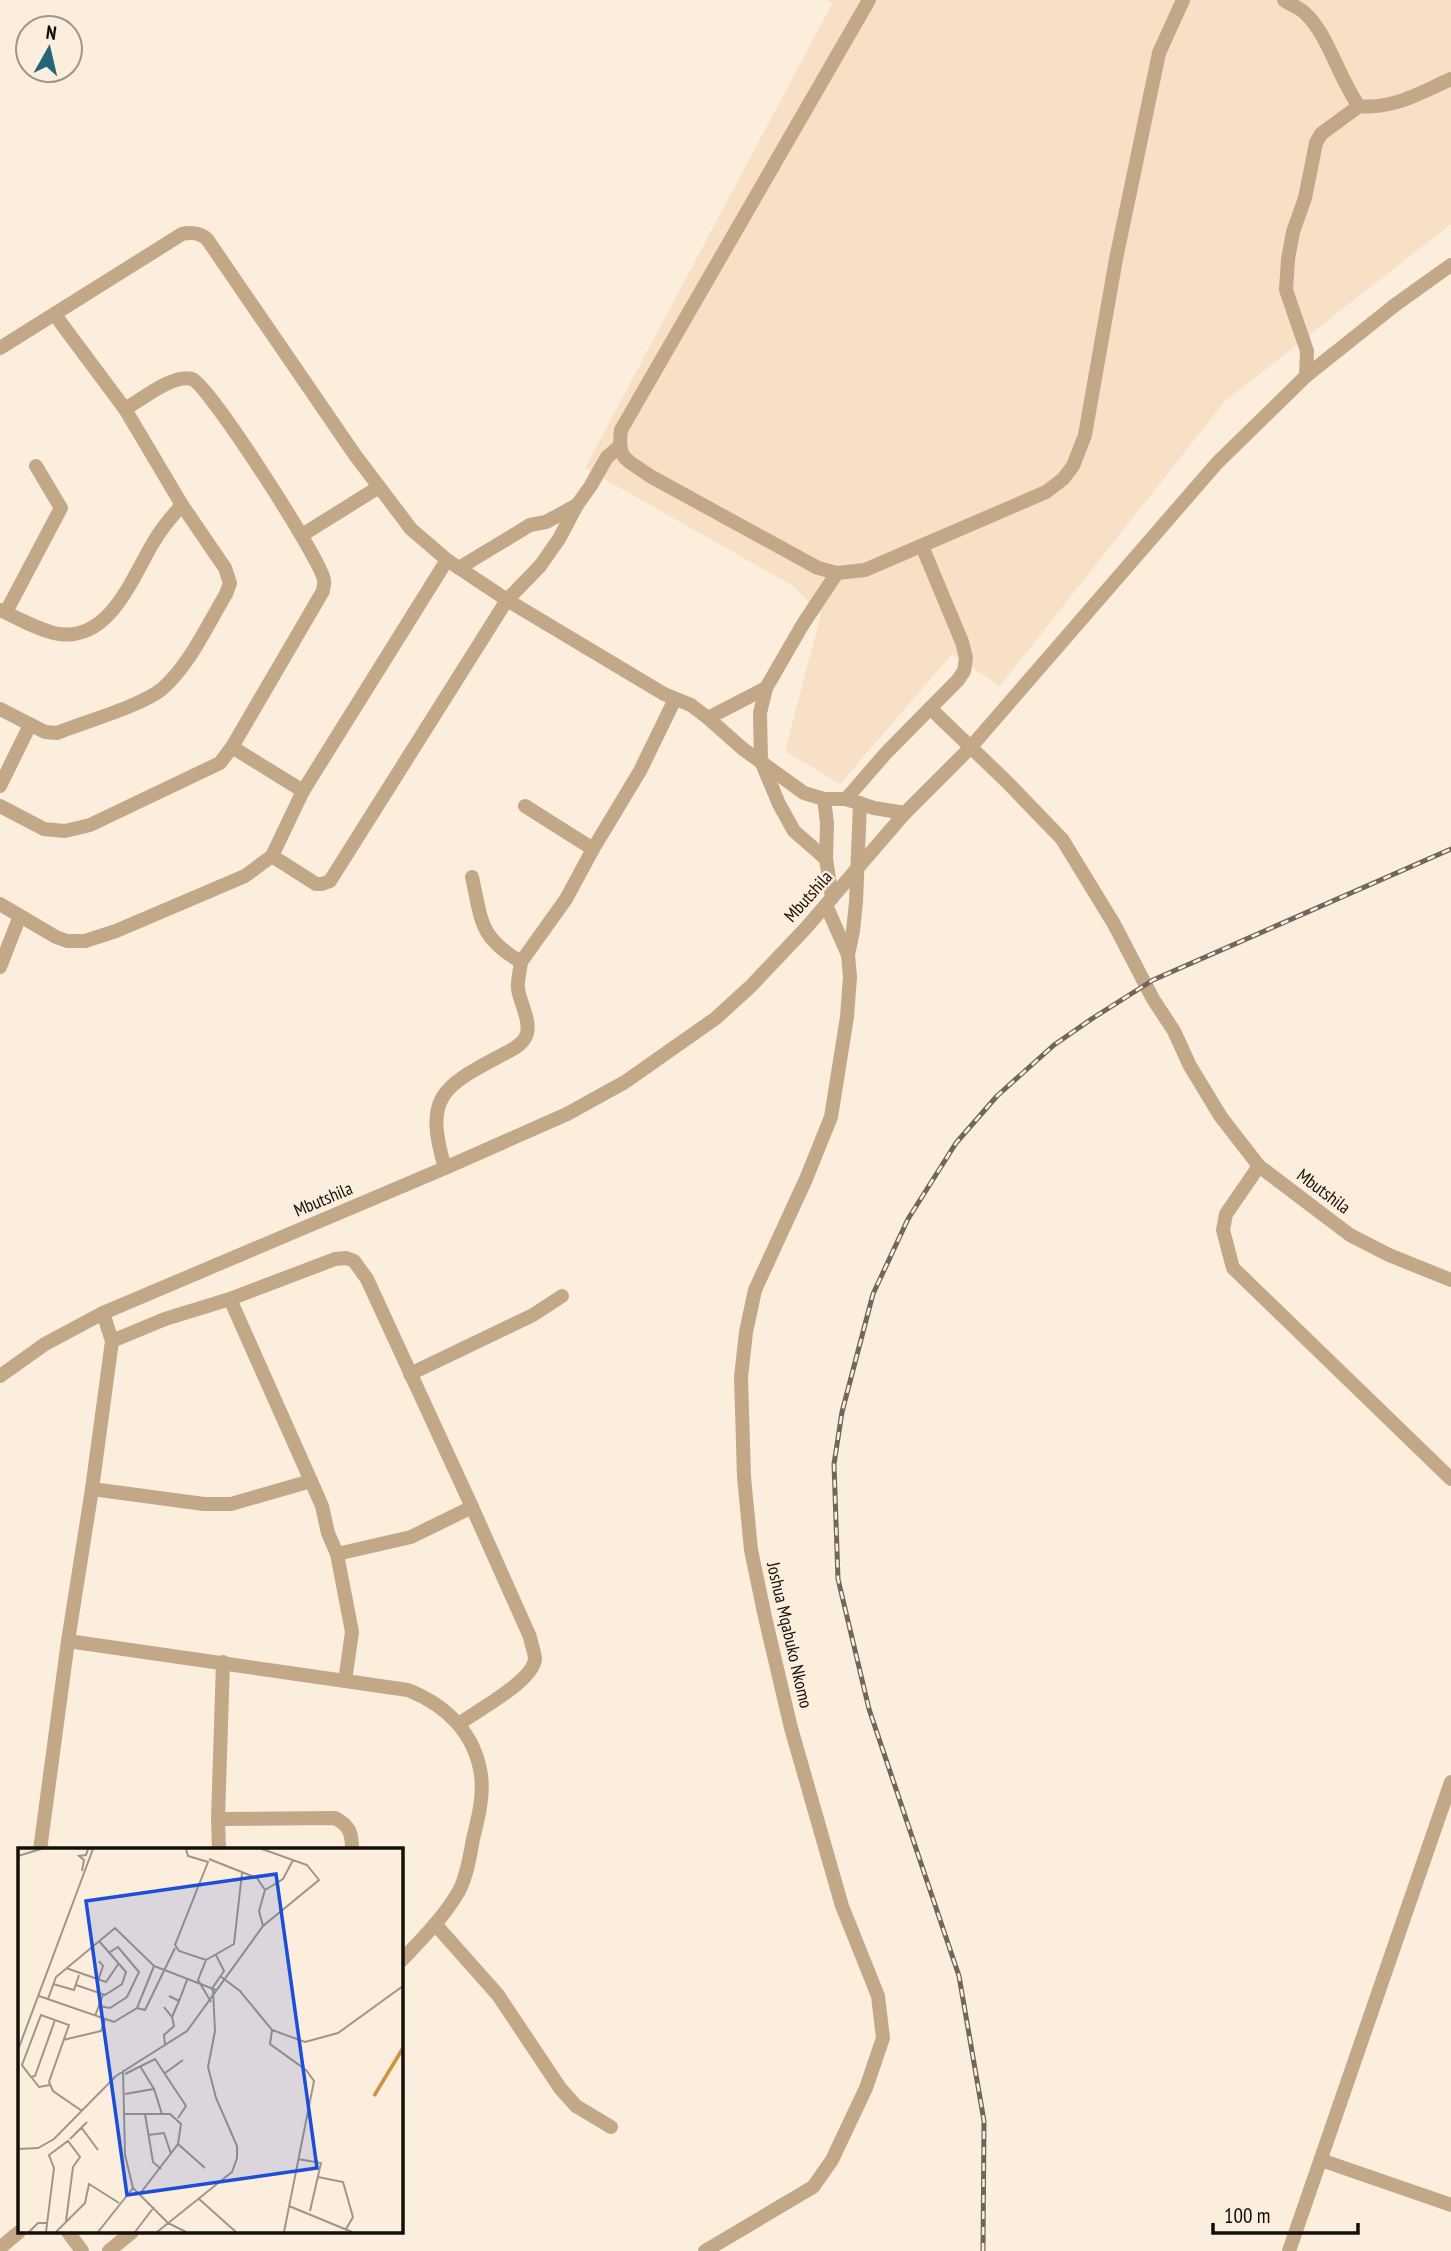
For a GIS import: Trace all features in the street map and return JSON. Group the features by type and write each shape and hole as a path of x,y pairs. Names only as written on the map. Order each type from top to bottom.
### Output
{"street":[{"path":"869,0 627,418 621,430 619,447 625,459 650,476 818,568 837,573 865,570 1046,492 1073,466 1085,435 1116,259 1159,53 1183,0"},
{"path":"1284,0 1305,12 1315,24 1359,107"},
{"path":"1306,376 1307,351 1286,290 1293,232 1305,198 1316,143 1321,134 1359,107 1372,108 1402,101 1451,79"},
{"path":"0,348 182,234 202,235 411,529 453,564 507,600 675,699 691,705 743,749 804,793 905,813"},
{"path":"930,708 970,748 1217,463 1306,376 1395,305 1451,265"},
{"path":"0,709 45,732 57,733 145,699 162,689 182,667 230,583 225,568 182,505 125,410 55,315"},
{"path":"0,806 44,829 65,831 90,825 220,763 323,591 324,580 302,535 217,405 196,380 175,379 125,410"},
{"path":"272,856 316,884 330,881 507,600 546,557 607,457 619,447"},
{"path":"36,466 61,508 3,611 56,634 84,632 107,617 122,598 154,540 182,505"},
{"path":"302,535 379,487"},
{"path":"0,904 67,941 85,941 140,921 245,876 272,856 303,791 453,564 530,525 546,522 577,505"},
{"path":"848,955 853,931 858,869 853,801 964,671 966,658 962,642 922,546"},
{"path":"826,859 794,831 779,804 761,761 760,713 766,688 803,624 837,573"},
{"path":"708,718 766,688"},
{"path":"445,1168 436,1135 436,1107 443,1093 474,1070 519,1045 527,1035 517,986 521,962 566,900 640,771 675,699"},
{"path":"0,786 30,725"},
{"path":"232,747 303,791"},
{"name":"Mbutshila","path":"0,1376 45,1344 103,1313 567,1114 636,1074 716,1018 751,986 858,869 905,813 970,748 1062,839 1114,924 1153,999 1174,1031 1190,1066 1221,1117 1259,1166 1350,1235 1389,1255 1451,1280"},
{"path":"824,799 829,901 848,955"},
{"path":"525,806 593,849"},
{"path":"472,877 485,932 501,950 521,962"},
{"path":"0,967 20,916"},
{"name":"Joshua Mqabuko Nkomo","path":"705,2251 813,2187 832,2160 866,2088 883,2038 878,1996 842,1906 792,1728 751,1550 744,1476 741,1377 746,1332 755,1290 806,1179 831,1116 847,1017 850,978 848,955"},
{"path":"1259,1166 1226,1214 1223,1230 1233,1268 1451,1479"},
{"path":"112,1341 326,1262 346,1258 354,1261 367,1279 530,1637 534,1659 526,1677 460,1723"},
{"path":"410,1374 533,1315 562,1296"},
{"path":"230,1299 322,1506 328,1533 337,1554 352,1632 345,1681"},
{"path":"40,1848 112,1341 103,1313"},
{"path":"92,1489 204,1504 231,1504 311,1481"},
{"path":"337,1554 411,1537 472,1507"},
{"path":"68,1641 408,1690 430,1699 460,1723 475,1752 481,1776 479,1814 460,1889 436,1924 402,1960"},
{"path":"219,1848 223,1662"},
{"path":"1289,2251 1451,1782"},
{"path":"218,1819 335,1818 351,1830 352,1848"},
{"path":"436,1924 498,1995 560,2088 576,2106 611,2127"},
{"path":"1321,2160 1451,2205"},
{"path":"0,2248 18,2233"},
{"path":"69,2234 82,2251"},
{"path":"109,2251 130,2234"}],"shaded area":[{"path":"827,0 1451,0 1451,224 1225,401 1000,686 952,654 840,784 785,751 821,614 793,586 585,468 832,4"}],"railway":[{"path":"983,2251 984,2121 959,1976 869,1709 838,1579 834,1464 842,1412 873,1294 908,1219 956,1143 997,1096 1054,1045 1153,980 1451,849"}]}
